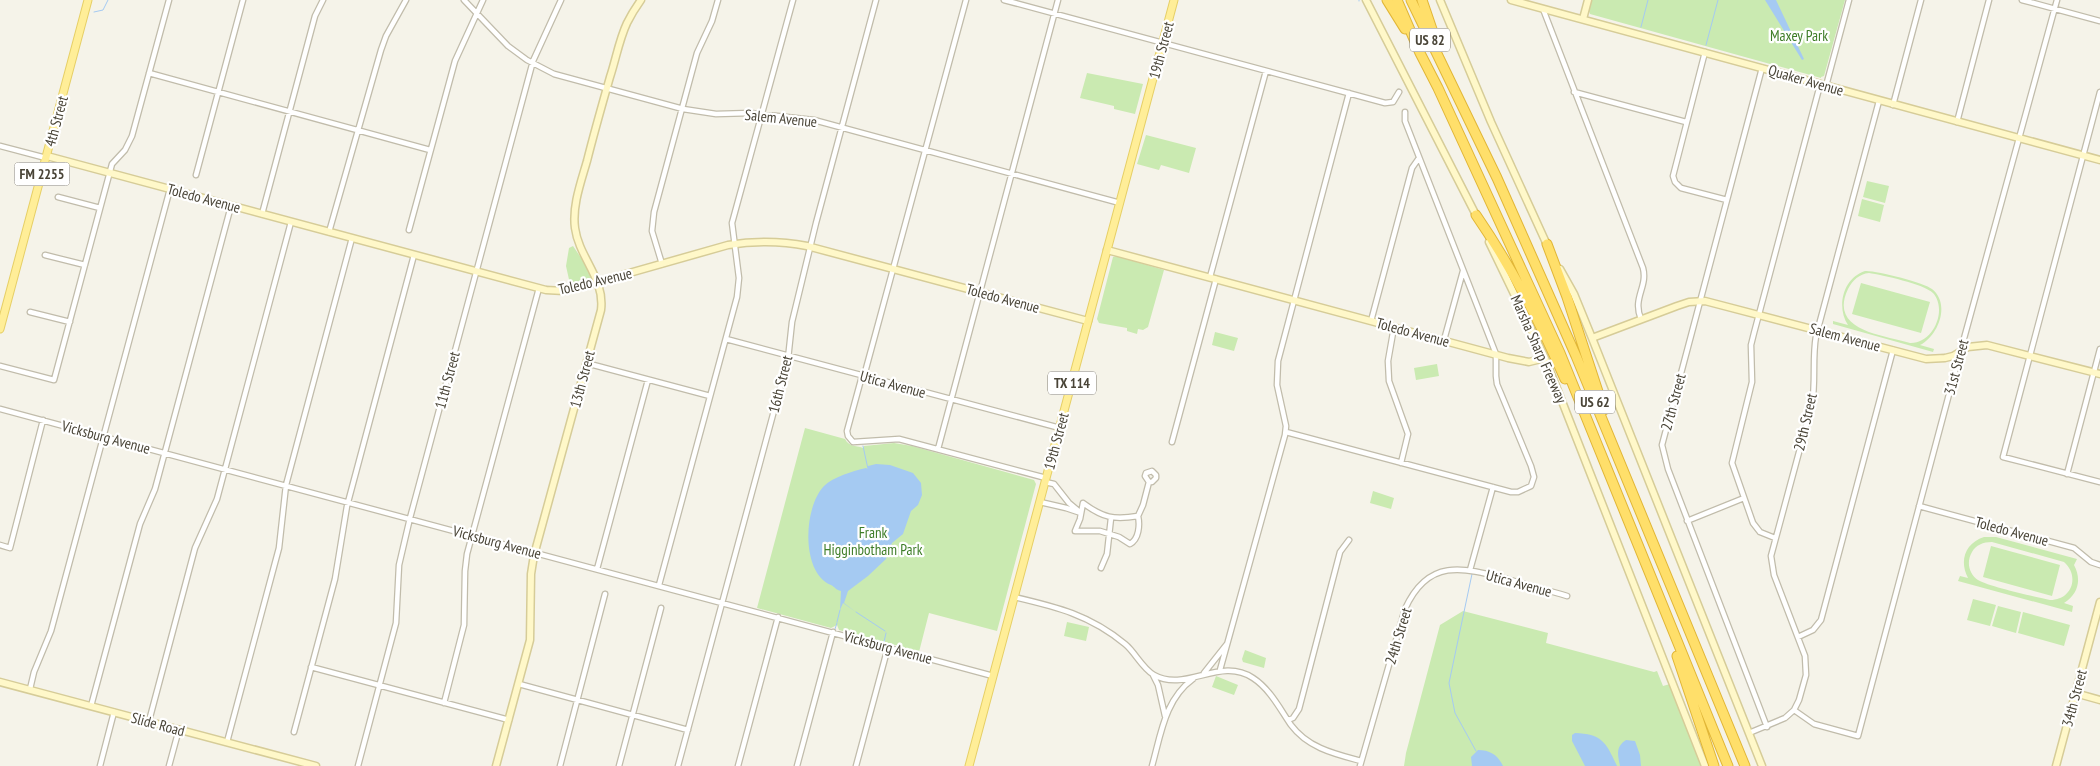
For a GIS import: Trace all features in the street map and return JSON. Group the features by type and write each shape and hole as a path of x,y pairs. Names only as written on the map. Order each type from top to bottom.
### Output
{"highway":[{"name":"US 62","path":"1387,0 1420,53"},
{"name":"Marsha Sharp Freeway","path":"1398,0 1420,53 1447,106 1560,353 1728,766"},
{"name":"US 62","path":"1422,0 1447,75"},
{"name":"Marsha Sharp Freeway","path":"1412,2 1517,222 1576,356 1744,766"},
{"path":"1476,216 1492,238 1523,294 1549,343 1579,412 1594,434"},
{"path":"1547,244 1567,298 1626,479"},
{"path":"1672,631 1673,646 1714,766"}],"main road":[{"name":"4th Street","path":"0,330 3,303 46,157 88,0"},
{"name":"19th Street","path":"969,766 1174,0"}],"street":[{"path":"0,366 54,380 114,159 124,150 132,136 169,0"},
{"path":"196,175 243,0"},
{"path":"262,214 313,23 324,0"},
{"path":"329,232 381,50 386,36 406,0"},
{"name":"Salem Avenue","path":"464,0 508,46 532,63 554,74 682,109 716,114 761,113 800,117 1120,202"},
{"path":"409,230 457,53 483,0"},
{"name":"11th Street","path":"358,766 396,623 399,566 410,518 532,63 561,0"},
{"name":"13th Street","path":"496,766 530,640 531,574 535,552 601,310 602,302 598,282 580,249 576,237 574,214 607,88 627,24 641,0"},
{"path":"662,264 654,242 652,222 700,43 712,21 718,0"},
{"path":"659,585 738,290 739,278 732,223 793,0"},
{"name":"16th Street","path":"678,766 788,356 792,322 876,0"},
{"path":"966,0 847,429 850,439 859,443 899,439 1046,480 1054,484 1069,503 1081,513"},
{"path":"1004,0 1390,104 1396,100 1399,92"},
{"path":"938,449 1058,0"},
{"name":"Marsha Sharp Freeway","path":"1366,0 1476,216 1545,358 1706,766"},
{"path":"1436,0 1444,11"},
{"path":"1440,0 1491,122 1547,244 1574,294 1762,766"},
{"path":"1444,11 1447,0"},
{"path":"1583,19 1588,0"},
{"path":"1776,538 1764,534 1756,528 1732,463 1752,382 1751,346 1758,314 1849,0"},
{"path":"1893,105 1921,0"},
{"path":"1957,122 1989,0"},
{"path":"2022,0 2100,21"},
{"name":"31st Street","path":"1794,710 1814,724 1858,736 2018,138 2022,130 2057,0"},
{"name":"Quaker Avenue","path":"1516,1 2100,160"},
{"path":"1543,8 1643,268 1644,277 1637,306 1641,319"},
{"path":"1705,52 1673,173 1673,180 1680,188 1727,200"},
{"name":"27th Street","path":"1762,68 1662,446 1664,460 1767,726"},
{"path":"1172,442 1266,70"},
{"path":"149,73 430,150"},
{"path":"1574,92 1686,122"},
{"path":"2100,92 2003,457 2100,482"},
{"path":"1220,670 1286,432 1277,386 1278,361 1349,93"},
{"name":"29th Street","path":"1794,710 1806,675 1805,656 1771,565 1771,556 1812,404 1814,388 1812,354 1879,101"},
{"path":"1286,432 1518,492 1531,486 1534,478 1497,384 1496,354 1404,121 1405,112"},
{"name":"Toledo Avenue","path":"0,146 110,173 539,288 564,291 734,244 764,242 811,247 1088,321"},
{"path":"1371,321 1412,168 1419,158"},
{"path":"30,689 34,672 51,631 170,189"},
{"path":"58,197 100,208"},
{"path":"91,706 140,524 154,489 165,453 231,206"},
{"path":"149,721 195,548 213,511 225,469 291,222"},
{"path":"227,742 279,548 286,485 352,238"},
{"name":"Toledo Avenue","path":"1108,250 1528,362 1545,358"},
{"path":"45,255 85,265"},
{"path":"294,732 340,555 348,502 414,255"},
{"path":"1444,340 1463,269"},
{"path":"444,703 464,625 465,563 539,288"},
{"name":"Salem Avenue","path":"1592,338 1676,306 1700,300 1934,360 1960,353 1968,347 1986,345 2097,373"},
{"path":"30,312 70,322"},
{"path":"1394,327 1388,361 1389,381 1408,434 1401,463"},
{"name":"Utica Avenue","path":"726,339 1060,428"},
{"path":"2067,474 2097,373 2100,349"},
{"path":"1798,637 1813,630 1821,620 1893,350"},
{"path":"586,363 710,396"},
{"path":"597,568 648,380"},
{"name":"Vicksburg Avenue","path":"0,409 993,676"},
{"path":"0,545 10,548 43,420"},
{"path":"1138,516 1123,519 1111,518 1084,503 1075,531 1093,530 1108,533 1119,537 1127,544 1132,543 1138,532 1138,516 1149,482"},
{"path":"1470,570 1493,487"},
{"path":"1688,521 1744,498"},
{"path":"1040,502 1081,513"},
{"name":"Toledo Avenue","path":"1919,506 2074,548 2091,562 2100,565"},
{"path":"1101,568 1107,554 1111,518"},
{"path":"1288,720 1293,718 1299,709 1340,552 1349,540"},
{"name":"Utica Avenue","path":"1470,570 1567,596"},
{"name":"24th Street","path":"1360,764 1405,609 1411,596 1430,578 1442,572 1470,570"},
{"path":"560,766 605,594"},
{"path":"1014,597 1062,609 1096,623 1127,646 1153,675 1158,685 1165,718"},
{"name":"34th Street","path":"2056,766 2100,602"},
{"path":"619,766 661,608"},
{"path":"738,766 778,617"},
{"path":"797,766 833,632"},
{"path":"1203,674 1229,641"},
{"path":"856,766 888,647"},
{"path":"312,667 509,720"},
{"path":"1153,675 1176,679 1194,678 1220,670 1239,672 1252,677 1264,687 1288,720 1310,743 1360,764"},
{"path":"1152,766 1168,709 1179,693 1194,678"},
{"name":"Slide Road","path":"0,682 316,766"},
{"path":"519,684 688,730"},
{"path":"2075,694 2100,700"},
{"path":"1749,733 1785,718 1794,710"},
{"path":"100,766 114,712"},
{"path":"169,766 179,730"}],"green space":[{"name":"Maxey Park","path":"1592,0 1845,0 1824,76 1821,78 1590,14"},
{"path":"1087,73 1143,84 1135,114 1114,109 1114,106 1080,98"},
{"path":"1146,135 1196,148 1189,173 1161,165 1159,170 1137,164"},
{"path":"1867,181 1889,186 1885,203 1863,197"},
{"path":"1862,199 1884,205 1880,222 1858,216"},
{"path":"573,246 588,268 591,278 589,281 573,285 570,284 566,266 569,248"},
{"path":"1117,256 1164,270 1148,327 1143,330 1138,329 1137,334 1127,331 1127,328 1099,323 1097,319 1113,257"},
{"path":"1865,271 1910,280 1928,286 1938,295 1941,303 1940,319 1932,335 1920,345 1934,349 1933,352 1833,324 1833,321 1848,325 1844,318 1842,302 1847,286 1857,275","holes":["1869,273 1912,283 1933,293 1939,308 1938,317 1936,325 1925,338 1918,342 1910,343 1873,333 1861,329 1845,314 1844,303 1848,289 1859,276"]},
{"path":"1861,283 1930,302 1921,333 1852,314"},
{"path":"1215,332 1238,338 1234,351 1212,345"},
{"path":"1437,364 1439,376 1416,380 1414,368"},
{"name":"Frank Higginbotham Park","path":"805,428 845,439 850,445 863,448 864,446 894,443 912,446 1034,480 1036,484 997,631 929,613 919,652 885,642 885,639 883,642 839,630 837,625 831,628 757,608"},
{"path":"1373,491 1394,498 1391,509 1370,503"},
{"path":"1984,537 1996,537 2077,559 2074,565 2078,576 2077,586 2073,595 2064,603 2073,606 2072,612 1958,581 1960,576 1968,578 1965,572 1964,559 1968,548","holes":["1992,542 2064,562 2072,574 2071,586 2064,596 2050,600 1984,583 1978,580 1969,568 1970,556 1976,547 1983,543"]},
{"path":"1991,546 2060,565 2052,596 1983,577"},
{"path":"1973,599 1996,605 1990,626 1967,620"},
{"path":"1998,606 2021,612 2016,633 1992,626"},
{"path":"1463,611 1548,633 1546,643 1654,672 1657,671 1663,686 1670,684 1702,766 1404,766 1440,625"},
{"path":"2023,612 2070,625 2064,646 2018,633"},
{"path":"1067,622 1089,627 1086,641 1064,636"},
{"path":"1245,650 1266,658 1264,668 1243,662"},
{"path":"1216,676 1238,685 1234,695 1212,687"}],"water":[{"path":"1765,0 1776,0 1804,59 1802,60"},
{"path":"876,464 890,465 913,473 921,483 922,495 918,505 911,511 903,534 892,543 886,559 848,591 844,603 856,612 843,603 840,610 841,591 821,578 814,568 810,554 808,539 812,509 817,496 828,483 855,471 868,469 868,466"},
{"path":"1575,733 1591,735 1602,741 1610,751 1617,766 1585,766 1572,741 1572,735"},
{"path":"1626,740 1635,741 1640,755 1641,766 1620,766 1619,749"},
{"path":"1478,750 1493,754 1503,766 1472,766 1471,757"}],"waterway":[{"path":"94,12 103,10 108,0"},
{"path":"1641,27 1648,0"},
{"path":"1706,45 1718,0"},
{"path":"863,446 868,469"},
{"path":"1472,574 1449,683 1455,713 1476,751"},
{"path":"837,622 840,610"},
{"path":"856,612 885,631"},
{"path":"835,629 837,623"},
{"path":"884,642 886,633"}]}
